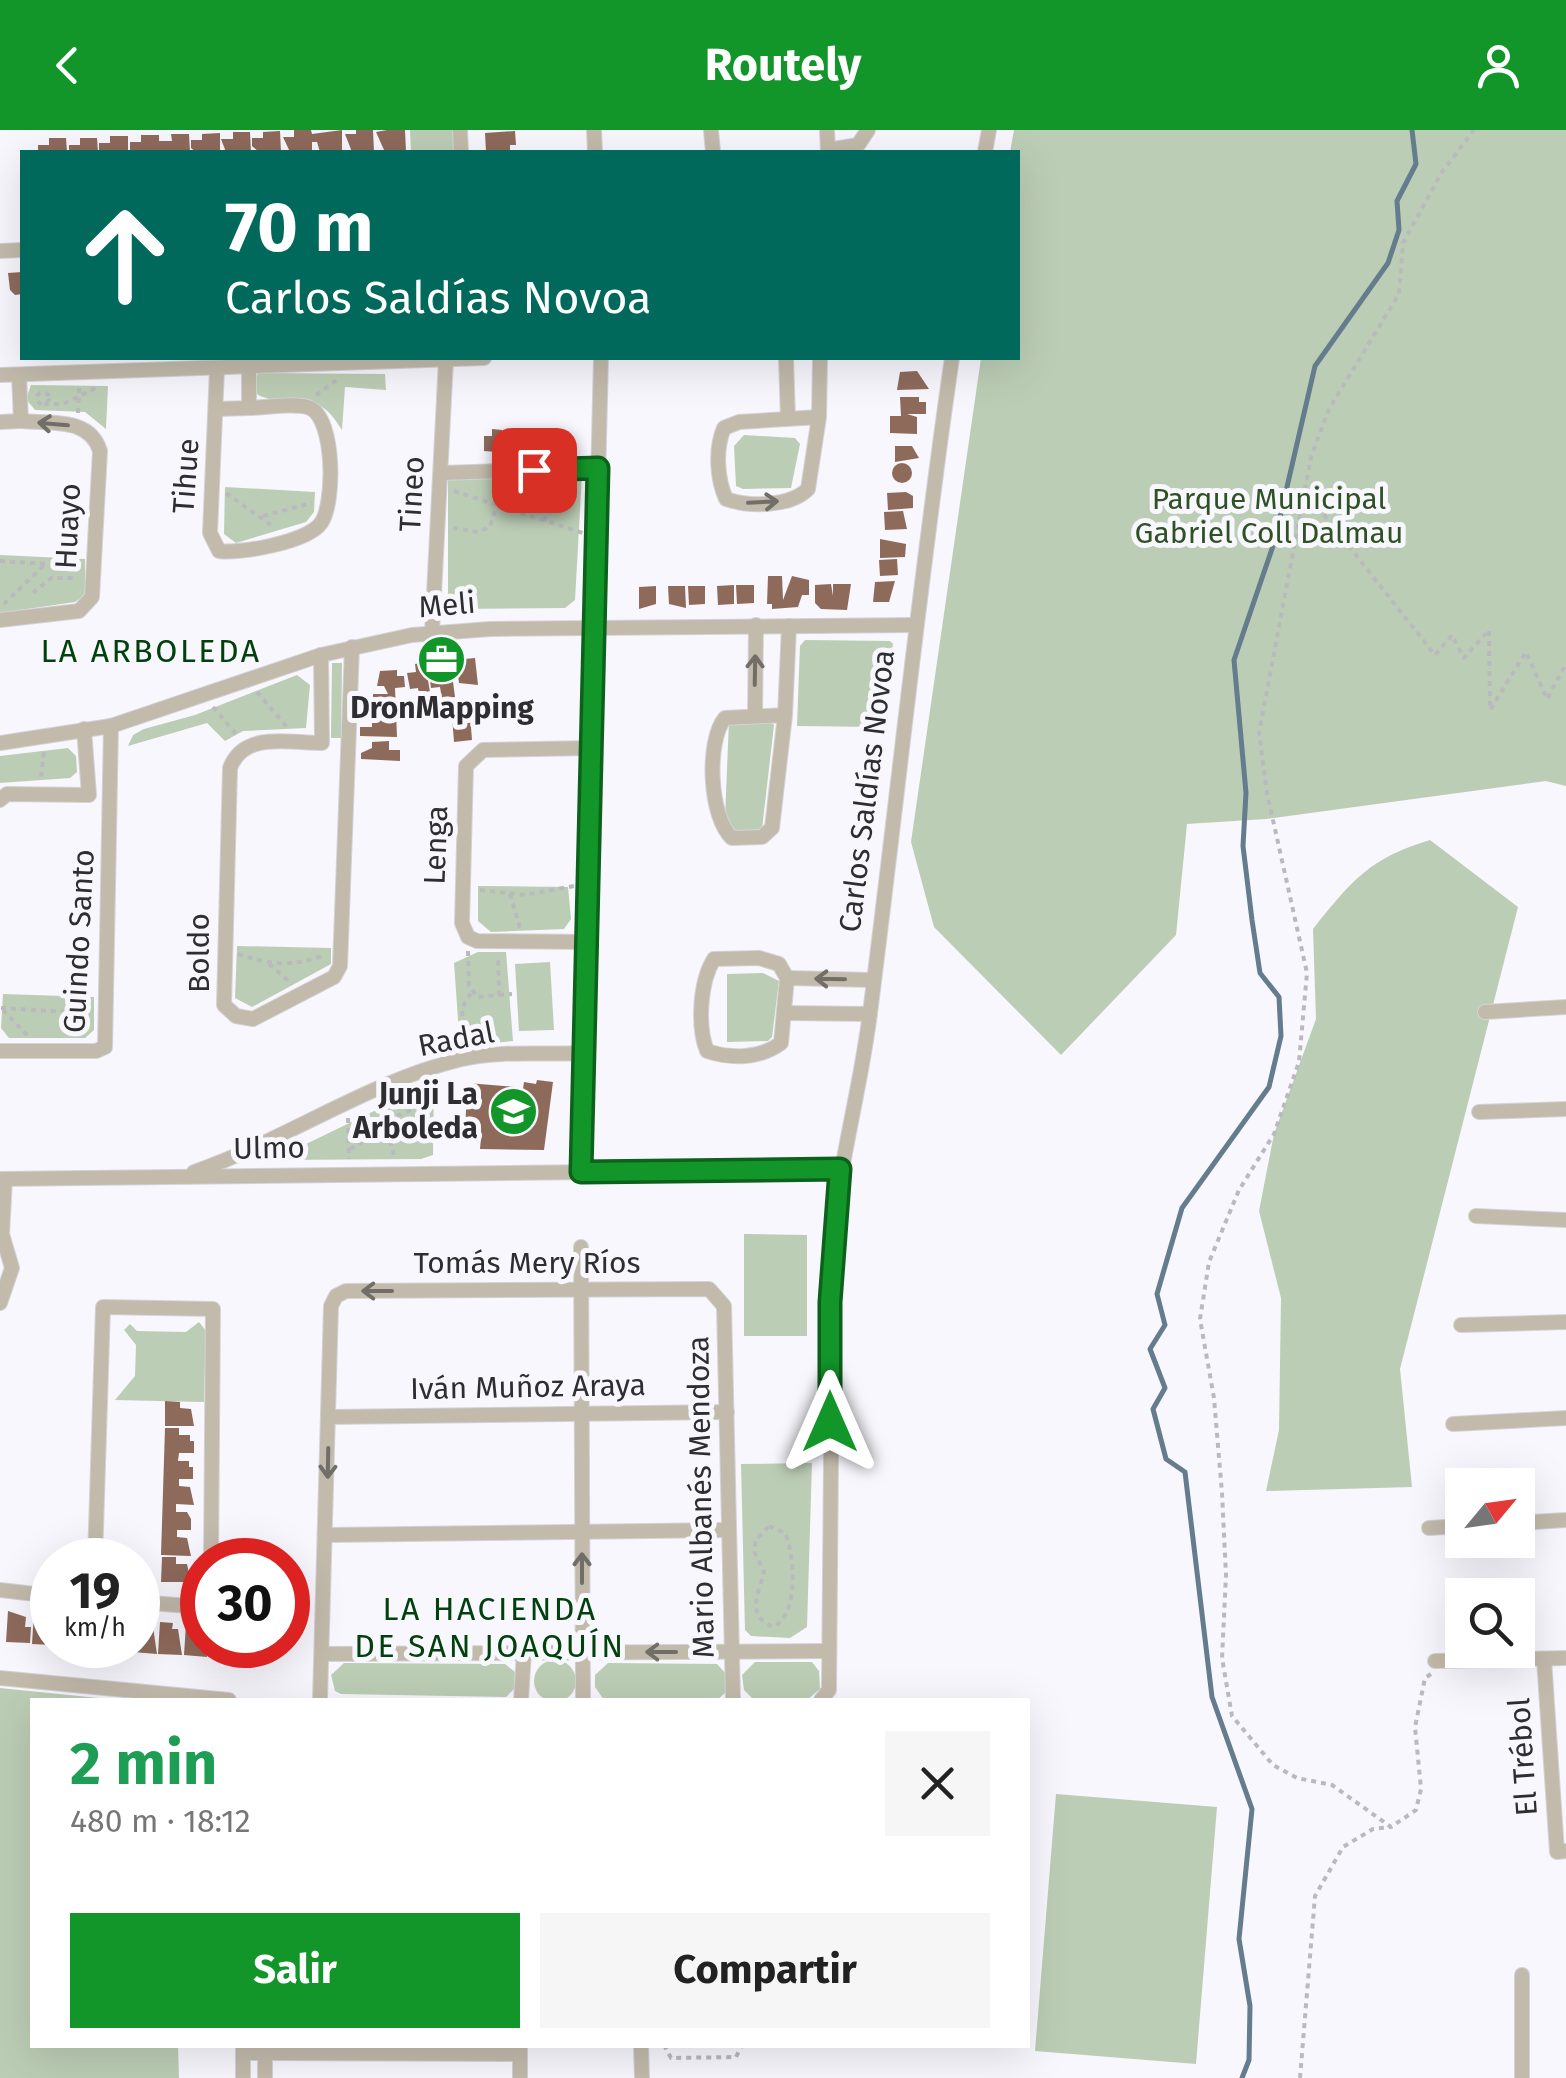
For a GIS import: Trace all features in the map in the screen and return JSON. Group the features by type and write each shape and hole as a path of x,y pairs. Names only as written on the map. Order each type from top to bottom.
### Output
{"street":[{"path":"834,150 858,146 868,130"},
{"path":"0,376 424,360"},
{"name":"Tineo","path":"432,632 446,360"},
{"path":"581,1172 601,360"},
{"path":"786,360 788,419"},
{"path":"819,417 739,422 724,428 718,441 720,487 726,499 739,504 800,497 808,489 819,417 820,360"},
{"name":"Carlos Saldías Novoa","path":"823,1698 829,1690 833,1230 840,1169 870,1014 914,625 952,360"},
{"name":"Tihue","path":"217,368 210,533 219,550 239,554 320,525 326,502 330,435 322,418 308,407 218,409"},
{"path":"249,368 249,408"},
{"path":"19,375 21,421"},
{"path":"0,422 78,426"},
{"name":"Huayo","path":"0,620 79,611 87,607 92,597 100,450 96,436 78,426"},
{"path":"440,480 507,471 598,468"},
{"path":"754,716 756,625"},
{"name":"Meli","path":"0,742 111,726 321,655 432,632 914,625"},
{"path":"785,714 725,718 715,730 714,798 720,828 732,838 762,838 772,828 785,714 789,626"},
{"path":"344,948 352,646"},
{"path":"321,655 322,743"},
{"name":"Guindo Santo","path":"0,1052 96,1051 105,1047 111,726"},
{"path":"84,729 89,795"},
{"path":"246,746 349,743"},
{"name":"Boldo","path":"246,746 236,752 230,768 224,1005 236,1016 253,1019 334,977 344,948"},
{"name":"Lenga","path":"468,936 462,923 466,766 471,757 483,750 592,748"},
{"path":"0,800 8,794 112,794"},
{"path":"468,936 496,942 587,942"},
{"path":"758,958 779,964 787,978 782,1044 768,1054 724,1057 706,1050 702,1039 706,972 714,959 758,958"},
{"path":"787,978 873,980"},
{"path":"1485,1012 1566,1008"},
{"path":"786,1014 870,1014"},
{"name":"Radal","path":"180,1177 250,1153 371,1092 465,1058 584,1053"},
{"path":"1479,1112 1566,1109"},
{"name":"Ulmo","path":"2,1179 840,1169"},
{"path":"0,1303 12,1268 1,1236 2,1179"},
{"path":"1476,1216 1566,1220"},
{"path":"581,1247 583,1698"},
{"name":"Tomás Mery Ríos","path":"329,1417 331,1306 336,1296 346,1291 709,1289 718,1294"},
{"name":"Mario Albanés Mendoza","path":"718,1294 724,1306 732,1698"},
{"path":"97,1538 103,1307 213,1309 211,1538"},
{"path":"1461,1325 1566,1322"},
{"name":"Iván Muñoz Araya","path":"329,1417 727,1412"},
{"path":"320,1698 329,1417"},
{"path":"1452,1424 1566,1418"},
{"path":"1535,1522 1566,1520"},
{"path":"1428,1528 1445,1527"},
{"path":"327,1535 728,1530"},
{"path":"0,1590 30,1593"},
{"path":"322,1654 829,1651"},
{"path":"521,1698 524,1652"},
{"path":"1535,1659 1566,1658"},
{"name":"El Trébol","path":"1544,1659 1562,1852"},
{"path":"1435,1661 1445,1660"},
{"path":"0,1678 208,1698"},
{"path":"1522,1975 1522,2078"},
{"path":"641,2048 642,2078"},
{"path":"243,2078 243,2049 265,2054 520,2050 520,2078"},
{"path":"265,2054 265,2078"}],"path":[{"path":"1390,1827 1332,1785 1298,1778 1273,1765 1232,1716 1222,1658 1226,1574 1222,1493 1214,1398 1200,1318 1208,1262 1239,1190 1274,1134 1300,1062 1307,973 1259,733 1305,491 1328,408 1398,294 1403,243 1442,172 1474,130"},
{"path":"313,397 360,363"},
{"path":"44,404 64,404 130,372"},
{"path":"78,426 79,373"},
{"path":"544,520 561,470"},
{"path":"438,526 484,531 507,471"},
{"path":"440,480 496,505 597,538"},
{"path":"213,487 263,516 287,540"},
{"path":"1305,491 1435,655 1452,635 1464,658 1489,630 1490,710 1526,652 1547,699 1566,664"},
{"path":"263,516 286,507 326,502"},
{"path":"0,561 93,572"},
{"path":"0,608 44,565"},
{"path":"33,594 51,578 93,572"},
{"path":"255,678 258,697 288,727 286,742"},
{"path":"204,696 246,746"},
{"path":"37,794 45,762 43,738"},
{"path":"463,885 510,894 551,892 588,882"},
{"path":"510,894 524,942"},
{"path":"465,1058 462,1008 471,993 468,936"},
{"path":"496,942 499,994"},
{"path":"225,950 269,964 304,963 344,948"},
{"path":"269,964 283,980 314,987"},
{"path":"1,1007 44,1051 107,992"},
{"path":"471,993 512,994"},
{"path":"1,1007 86,1012"},
{"path":"385,1120 430,1098 421,1072"},
{"path":"371,1092 385,1120 400,1174"},
{"path":"347,1104 349,1175"},
{"path":"349,1149 386,1130"},
{"path":"778,1527 790,1545 793,1594 786,1618 773,1627 756,1612 761,1577 764,1572 755,1553 756,1541 760,1532 778,1527"},
{"path":"1300,2078 1315,1896 1343,1847 1373,1829 1390,1827 1416,1810 1421,1790 1415,1727 1424,1678 1445,1664"},
{"path":"666,2048 671,2058 736,2057 740,2048"}],"green space":[{"path":"410,130 455,130 457,150 411,150"},
{"name":"Parque Municipal Gabriel Coll Dalmau","path":"1014,130 1566,130 1566,786 1546,781 1266,819 1187,824 1176,935 1061,1055 934,927 911,842 981,360 1020,360 1020,150 1010,150"},
{"path":"258,373 385,374 386,390 345,387 342,430 323,407 258,395 253,387"},
{"path":"31,385 108,386 106,429 85,412 35,410 26,399"},
{"path":"744,435 795,438 800,444 791,488 736,486 734,446"},
{"path":"582,474 575,600 565,608 455,609 448,603 448,477"},
{"path":"225,487 315,492 314,512 306,522 236,543 224,534"},
{"path":"0,555 85,559 85,595 75,602 0,613"},
{"path":"805,640 893,644 882,727 797,726 800,646"},
{"path":"332,663 342,663 341,738 331,738"},
{"path":"297,675 310,685 306,728 243,731 225,741 207,723 128,746 133,735 144,729 195,715"},
{"path":"766,719 774,725 762,829 734,833 725,818 729,721"},
{"path":"68,748 76,756 77,772 70,778 0,783 0,756"},
{"path":"1430,840 1518,907 1400,1369 1412,1487 1266,1491 1279,1430 1281,1298 1259,1211 1274,1134 1316,1019 1313,929 1339,897 1377,863"},
{"path":"478,886 568,887 571,919 564,929 491,932 478,921"},
{"path":"237,946 331,948 331,964 252,1007 235,998"},
{"path":"478,952 506,952 513,1041 460,1047 454,963"},
{"path":"550,962 554,1030 519,1031 515,964"},
{"path":"763,973 779,981 772,1037 768,1041 727,1042 727,974"},
{"path":"3,994 94,997 94,1030 85,1038 9,1038 1,1028"},
{"path":"434,1085 433,1155 421,1159 273,1160"},
{"path":"744,1234 807,1235 807,1336 744,1336"},
{"path":"199,1322 206,1331 204,1402 115,1400 135,1376 136,1345 124,1330 130,1324 137,1331 186,1332"},
{"path":"812,1463 807,1627 790,1638 751,1636 745,1630 741,1464"},
{"path":"547,1662 563,1662 574,1673 574,1689 566,1698 544,1698 536,1689 536,1673"},
{"path":"755,1662 812,1662 819,1671 820,1689 809,1698 752,1698 744,1690 742,1675"},
{"path":"344,1663 505,1664 515,1672 514,1689 506,1697 341,1694 335,1691 331,1675"},
{"path":"608,1663 717,1664 729,1677 725,1693 719,1698 603,1698 595,1687 595,1675"},
{"path":"0,1688 98,1698 30,1698 30,2048 178,2048 179,2078 0,2078"},
{"path":"1056,1794 1217,1807 1196,2064 1035,2051"}],"building":[{"path":"294,130 311,130 312,134 342,130 342,150 319,150 317,142 312,142 312,150 289,150 283,137 294,137"},
{"path":"356,130 373,130 374,150 351,150 345,134 356,134"},
{"path":"405,130 406,150 384,150 376,132"},
{"path":"280,131 281,150 257,150 252,146 252,138 263,138 263,132"},
{"path":"515,131 516,145 510,145 510,150 486,150 485,133"},
{"path":"233,132 250,132 251,150 225,150 221,139 233,139"},
{"path":"220,133 220,150 191,148 191,140 202,140 202,134"},
{"path":"171,134 189,134 190,150 130,150 130,142 141,142 141,135 159,135 159,141 172,141"},
{"path":"110,136 128,136 128,150 99,150 99,143 110,143"},
{"path":"49,138 66,138 67,150 38,150 38,145 49,145"},
{"path":"80,138 97,138 98,150 69,150 69,145 80,145"},
{"path":"20,272 20,294 10,290 8,273"},
{"path":"917,371 929,389 897,390 900,372"},
{"path":"900,397 919,397 919,402 926,402 926,414 907,414 917,417 917,434 890,433 890,416 901,416"},
{"path":"492,429 502,430 504,463 496,463 496,452 484,451 484,436 492,436"},
{"path":"532,434 551,434 552,456 540,457 540,450 533,450"},
{"path":"895,446 912,446 919,458 895,462"},
{"path":"902,463 912,473 902,483 892,473"},
{"path":"906,492 913,496 913,508 888,510 887,493"},
{"path":"903,511 907,529 885,530 884,512"},
{"path":"880,539 906,544 905,557 880,558"},
{"path":"897,559 898,575 880,576 879,560"},
{"path":"768,576 782,576 783,600 792,576 809,580 809,595 802,595 798,607 772,609 772,604 767,604"},
{"path":"895,581 889,602 873,602 875,582"},
{"path":"831,584 833,596 833,584 851,584 847,610 821,609 815,603 815,585"},
{"path":"734,585 734,604 718,605 717,586"},
{"path":"736,585 754,585 754,603 737,604"},
{"path":"656,586 656,604 639,609 639,587"},
{"path":"668,586 685,586 686,608 669,604"},
{"path":"688,586 705,586 705,604 689,605"},
{"path":"433,655 441,668 451,667 455,697 442,699 440,687 431,688 427,656"},
{"path":"475,658 478,685 459,683 457,667 465,666 464,659"},
{"path":"425,662 430,692 419,694 418,688 410,689 407,673 416,672 415,664"},
{"path":"397,670 397,676 404,676 405,687 395,688 397,737 360,736 360,727 372,727 372,715 384,715 373,712 373,694 388,694 384,686 377,686 380,671"},
{"path":"470,715 472,740 454,742 452,716"},
{"path":"389,741 389,750 400,750 400,761 361,759 361,753 372,748 372,742"},
{"path":"537,1080 553,1082 544,1150 480,1149 481,1138 465,1136 467,1083 515,1087 513,1101 521,1102 524,1082 536,1084","holes":["502,1105 530,1107 528,1130 499,1130"]},
{"path":"165,1401 180,1402 180,1408 191,1409 194,1426 165,1426"},
{"path":"165,1428 179,1428 179,1435 190,1435 190,1441 194,1441 194,1453 179,1453 178,1461 189,1461 189,1467 193,1467 193,1479 179,1479 179,1486 190,1487 194,1505 176,1504 176,1512 187,1512 191,1530 177,1530 177,1537 187,1538 180,1538 180,1556 161,1555"},
{"path":"162,1557 176,1557 180,1582 161,1582"},
{"path":"8,1611 26,1617 30,1643 6,1642"},
{"path":"160,1622 173,1623 172,1629 178,1629 180,1655 160,1654"}],"waterway":[{"path":"1242,2078 1249,2060 1250,2006 1239,1939 1252,1809 1212,1697 1185,1472 1166,1459 1153,1409 1165,1388 1150,1349 1165,1325 1157,1294 1182,1208 1269,1087 1281,1036 1279,997 1260,973 1252,920 1243,846 1246,793 1234,660 1274,543 1315,366 1388,263 1399,230 1397,201 1416,164 1412,130"}],"place":[{"name":"DronMapping","path":"442,659"},
{"name":"Junji La Arboleda","path":"513,1111"}],"district":[{"name":"LA ARBOLEDA","path":"151,651"},
{"name":"LA HACIENDA DE SAN JOAQUÍN","path":"490,1628"}],"route":[{"path":"534,470 598,468 581,1172 840,1169 830,1302 830,1422"}]}
